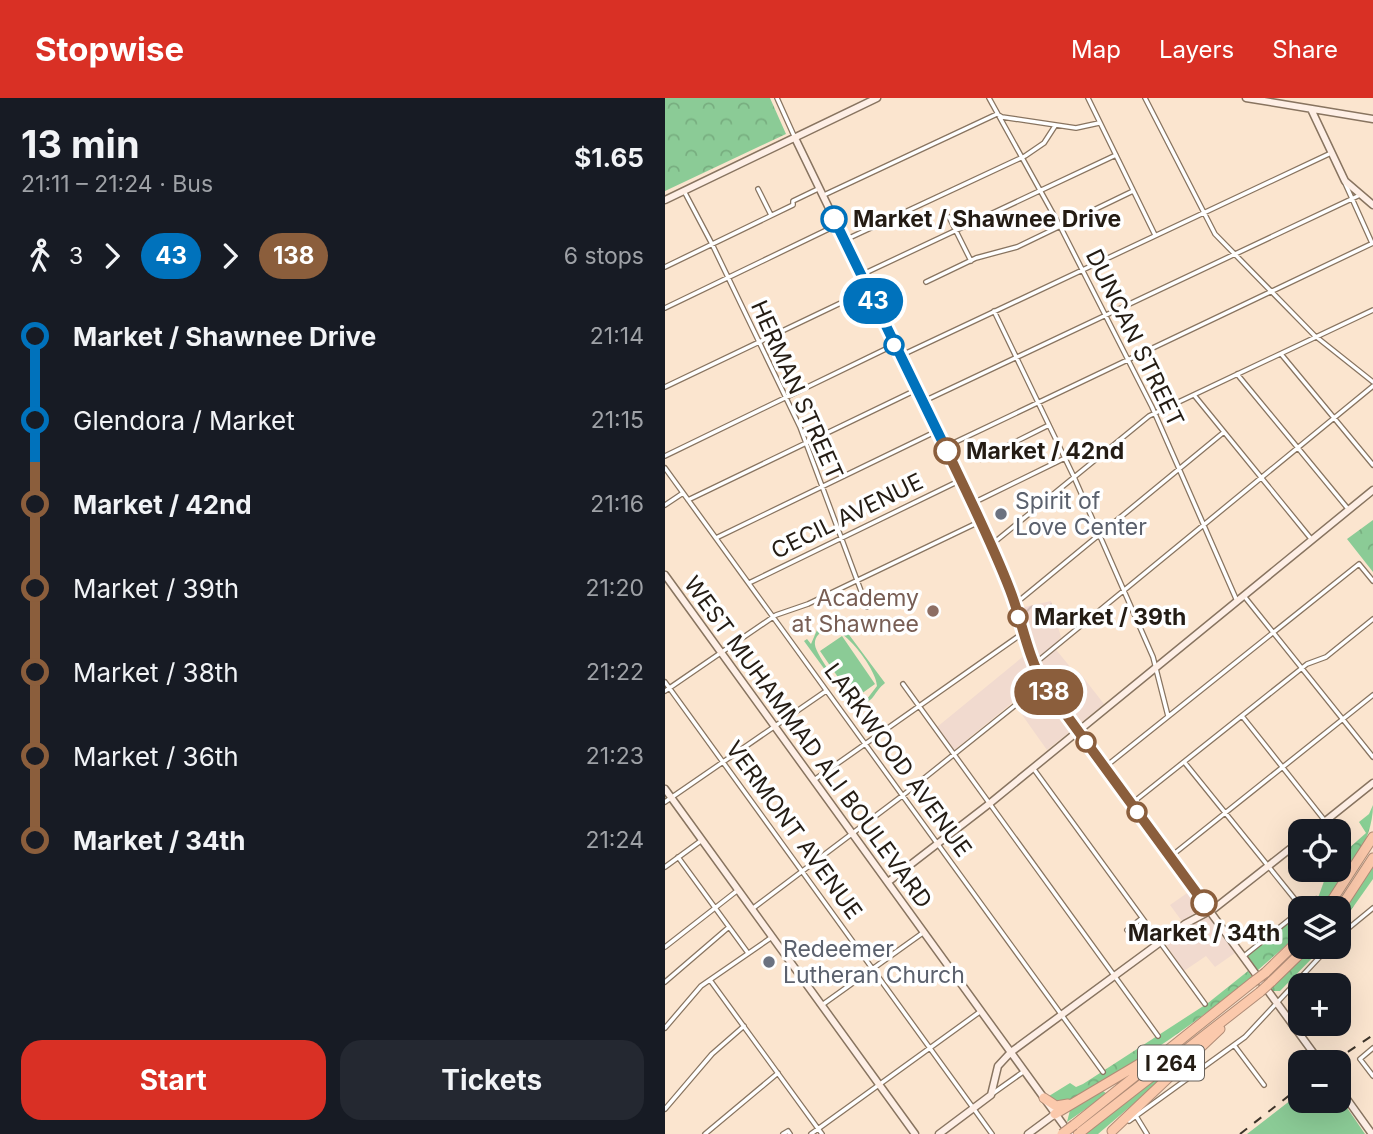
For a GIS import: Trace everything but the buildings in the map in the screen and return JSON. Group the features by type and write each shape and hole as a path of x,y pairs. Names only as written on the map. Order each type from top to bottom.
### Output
{"highway":[{"path":"1335,896 1373,837"},
{"path":"1348,896 1373,858"},
{"name":"I 264","path":"1072,1131 1265,973 1288,951"},
{"name":"I 264","path":"1072,1131 1260,992 1295,959"},
{"path":"1111,1133 1260,992"},
{"path":"1055,1114 1129,1072 1209,1019"},
{"path":"1044,1098 1056,1106 1073,1102"}],"street":[{"path":"777,98 981,522 1014,604 1033,665 1043,683 1311,1050"},
{"path":"665,200 877,98"},
{"name":"DUNCAN STREET","path":"989,98 1060,227 1154,413 1237,601"},
{"path":"1088,98 1155,234"},
{"path":"1033,665 1373,384 1317,337 1215,234 1145,98"},
{"path":"1246,98 1373,118"},
{"path":"945,447 1372,243 1350,200 1345,181 1311,109"},
{"path":"665,267 771,215 997,114 1076,128 1099,123"},
{"path":"845,240 1021,157 1044,143 1055,125"},
{"path":"900,356 1331,153"},
{"path":"861,275 1116,155"},
{"path":"1345,181 1373,205"},
{"path":"758,189 771,215"},
{"name":"HERMAN STREET","path":"684,191 786,397 867,607"},
{"path":"926,282 971,261 1017,247 1133,191"},
{"path":"922,402 1360,194"},
{"path":"949,218 971,261"},
{"path":"665,308 837,225"},
{"path":"665,387 868,290"},
{"path":"991,545 1154,413 1373,310"},
{"path":"994,312 1074,477 1124,591 1156,666 1168,716"},
{"path":"665,456 894,345"},
{"path":"1281,354 1373,465"},
{"path":"1237,374 1349,510"},
{"path":"688,500 916,390"},
{"path":"1194,395 1313,540"},
{"path":"981,459 1049,425"},
{"path":"716,538 937,431"},
{"path":"1014,604 1224,432"},
{"path":"972,503 1065,458"},
{"name":"LARKWOOD AVENUE","path":"665,468 1103,1072"},
{"name":"CECIL AVENUE","path":"748,583 961,480"},
{"path":"888,882 989,804 1373,490"},
{"path":"665,505 683,493"},
{"path":"667,689 773,617 981,522"},
{"path":"1104,767 1359,564 1373,581"},
{"name":"WEST MUHAMMAD ALI BOULEVARD","path":"665,575 1055,1114 1072,1131"},
{"path":"1244,596 1373,757"},
{"path":"1131,804 1302,669 1326,657 1373,618"},
{"path":"814,780 1023,634"},
{"name":"VERMONT AVENUE","path":"665,682 667,689 992,1134"},
{"path":"752,909 902,796 1043,683"},
{"path":"902,684 1158,1036"},
{"path":"668,800 826,691"},
{"path":"1170,857 1373,695"},
{"path":"1242,716 1323,819"},
{"path":"1184,762 1292,896"},
{"path":"1033,768 1205,1004"},
{"path":"1328,819 1373,783"},
{"path":"665,789 668,800 702,840 915,1134"},
{"path":"665,867 702,840"},
{"path":"991,1095 998,1066 1011,1052 1160,943 1209,911 1288,850"},
{"path":"678,857 748,953"},
{"path":"665,947 738,890"},
{"path":"1351,926 1373,908"},
{"path":"1134,939 1127,930 1142,918"},
{"path":"1243,957 1288,920"},
{"path":"665,982 729,927"},
{"path":"821,1005 924,932"},
{"path":"665,1028 695,992 772,937"},
{"path":"1111,1133 1234,1045 1317,959"},
{"path":"711,980 822,1134"},
{"path":"811,1134 981,1011"},
{"path":"665,1109 712,1054 744,1026"},
{"path":"1234,1045 1264,1086"},
{"path":"1373,1048 1360,1059 1373,1076"},
{"path":"939,1134 1025,1071"},
{"path":"705,1134 778,1073"},
{"path":"1351,1104 1372,1131"},
{"path":"1028,1134 1055,1114"},
{"path":"1136,1116 1147,1134"},
{"path":"1043,1124 1053,1121 1072,1131"},
{"path":"783,1134 788,1131 790,1134"}],"shaded area":[{"path":"1051,601 1054,613 1023,623 1020,608"},
{"path":"1054,613 1061,637 1053,646 1076,674 1079,672 1104,704 1047,750 1013,702 953,751 937,727 1031,650 1023,623"},
{"path":"1190,891 1235,953 1215,967 1206,956 1184,971 1165,943 1187,928 1170,905"}],"green space":[{"path":"665,98 770,98 786,134 665,191"},
{"path":"1373,520 1373,572 1347,539"},
{"path":"827,624 844,628 885,683 869,701 854,702 852,707 804,641 807,639 811,644 817,630","holes":["827,628 834,629 850,641 872,670 877,686 867,699 854,699 875,684 842,636 820,651 853,699 820,657 815,640"]},
{"path":"1373,805 1368,833 1351,867 1351,846 1366,833 1359,822 1369,814"},
{"path":"1373,864 1373,879 1351,910 1351,897"},
{"path":"1324,882 1341,882 1331,896 1319,896"},
{"path":"1288,923 1288,944 1258,970 1247,957"},
{"path":"1299,959 1311,959 1298,973 1288,973 1288,983 1280,991 1272,991 1272,986"},
{"path":"1248,971 1252,977 1185,1029 1138,1060 1064,1103 1058,1103 1049,1096 1070,1083 1076,1087 1083,1084 1208,1003"},
{"path":"1170,1067 1172,1071 1098,1134 1085,1134"},
{"path":"1103,1091 1107,1094 1067,1122 1070,1110"},
{"path":"1288,1102 1288,1113 1351,1113 1365,1134 1247,1134"}],"railway":[{"path":"1351,1050 1373,1035"},
{"path":"1240,1134 1288,1096"}],"bus line":[{"name":"43","path":"834,219 947,451"},
{"name":"138","path":"947,451 1011,591 1033,665 1043,683 1204,903"}],"place":[{"name":"Market / Shawnee Drive","path":"834,219"},
{"name":"Market / 42nd","path":"947,451"},
{"name":"Spirit of Love Center","path":"1001,514"},
{"name":"Academy at Shawnee","path":"933,611"},
{"name":"Market / 39th","path":"1018,617"},
{"name":"Market / 34th","path":"1204,903"},
{"name":"Redeemer Lutheran Church","path":"769,962"}]}
